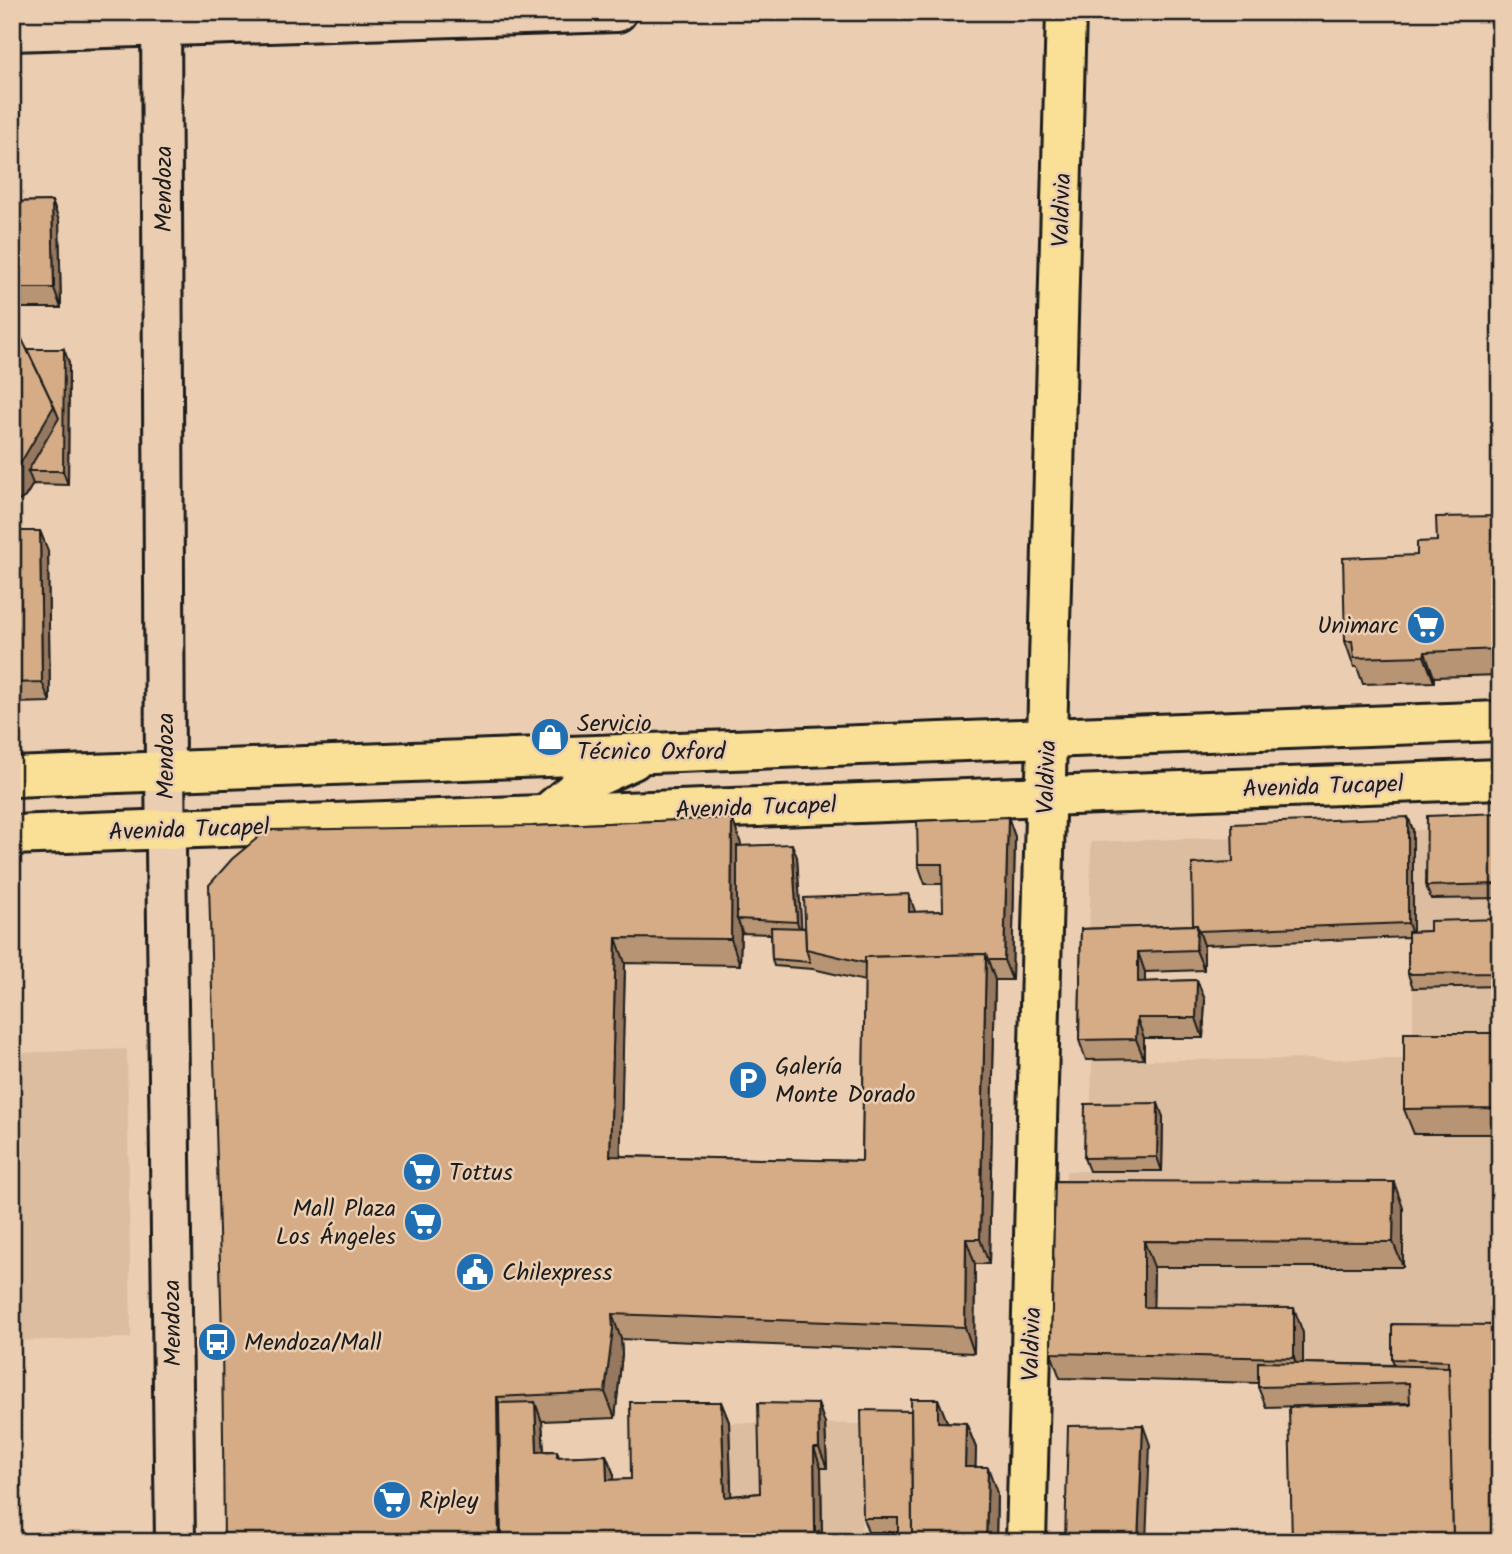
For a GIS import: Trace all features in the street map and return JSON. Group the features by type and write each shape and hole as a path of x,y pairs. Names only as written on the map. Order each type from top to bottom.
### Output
{"main road":[{"path":"12,31 162,20 617,12"},
{"name":"Valdivia","path":"1026,1542 1066,12"},
{"name":"Mendoza","path":"162,20 165,771 175,1542"},
{"path":"12,777 1500,721"},
{"path":"545,815 586,782 617,765 652,753"},
{"name":"Avenida Tucapel","path":"12,835 1500,779"}],"shaded area":[{"path":"1500,827 1500,1542 1457,1387 1060,1378 1066,1171 1089,1171 1092,1060 1413,1059 1413,937 1348,833"},
{"path":"1293,835 1296,941 1089,949 1091,842"},
{"path":"127,1049 131,1338 12,1341 12,1053"},
{"path":"682,1422 860,1424 862,1542 686,1542"}],"building":[{"path":"52,201 54,288 12,288 12,202"},
{"path":"12,328 21,337 54,406 16,471 12,473"},
{"path":"27,349 64,349 63,471 28,471 59,418"},
{"name":"Unimarc","path":"1500,516 1500,649 1425,652 1424,656 1354,658 1352,641 1345,641 1343,558 1417,555 1417,542 1437,541 1436,517"},
{"path":"12,531 40,531 42,682 12,683"},
{"path":"1500,813 1500,884 1426,886 1427,816"},
{"path":"1008,817 1004,960 988,960 986,954 865,957 865,963 806,949 804,898 909,894 909,912 943,911 942,864 918,864 917,821"},
{"path":"1408,817 1408,923 1199,931 1197,925 1193,925 1192,864 1233,862 1232,824"},
{"name":"Mall Plaza Los Ángeles","path":"732,818 731,939 616,938 610,1156 862,1161 865,957 986,954 980,1239 966,1239 965,1327 612,1314 613,1329 605,1392 497,1397 499,1542 224,1542 222,1335 209,885 232,859 267,830 533,826"},
{"path":"792,844 797,922 737,919 737,846"},
{"path":"1500,919 1500,973 1408,974 1408,932 1430,931 1430,921"},
{"path":"1197,925 1196,950 1138,952 1138,982 1197,980 1196,1018 1137,1018 1136,1039 1079,1040 1081,929"},
{"path":"771,927 805,928 810,962 772,959"},
{"path":"1404,1033 1500,1033 1500,1108 1404,1109"},
{"path":"1158,1103 1157,1157 1084,1158 1085,1104"},
{"path":"1055,1181 1394,1182 1393,1242 1144,1241 1144,1307 1294,1308 1294,1358 1051,1353"},
{"path":"1392,1324 1500,1325 1500,1542 1453,1542 1448,1361 1392,1359"},
{"path":"1258,1362 1449,1367 1453,1542 1292,1542 1289,1407 1410,1404 1409,1383 1258,1387"},
{"path":"911,1399 938,1399 938,1422 966,1423 965,1467 988,1467 986,1542 912,1542"},
{"path":"535,1402 537,1452 557,1451 557,1457 606,1455 607,1480 631,1479 630,1402 721,1402 725,1497 760,1493 758,1403 818,1404 819,1448 814,1448 815,1532 819,1531 820,1542 501,1542 499,1403"},
{"path":"861,1410 911,1411 912,1542 898,1542 898,1518 863,1518"},
{"path":"1143,1425 1138,1542 1065,1542 1068,1426"}],"place":[{"name":"Unimarc","path":"1426,625"},
{"name":"Servicio Técnico Oxford","path":"550,737"},
{"name":"Galería Monte Dorado","path":"748,1080"},
{"name":"Tottus","path":"422,1172"},
{"name":"Mall Plaza Los Ángeles","path":"423,1222"},
{"name":"Chilexpress","path":"475,1272"},
{"name":"Mendoza/Mall","path":"217,1342"},
{"name":"Ripley","path":"392,1500"}]}
